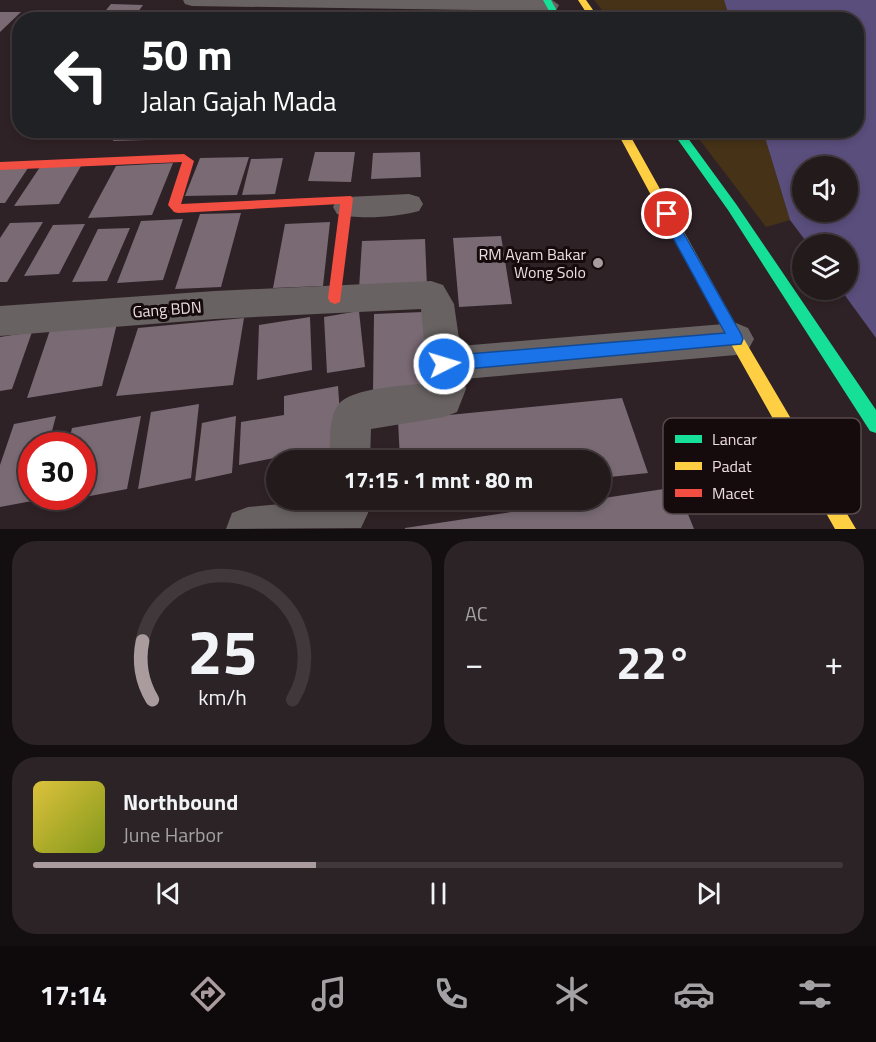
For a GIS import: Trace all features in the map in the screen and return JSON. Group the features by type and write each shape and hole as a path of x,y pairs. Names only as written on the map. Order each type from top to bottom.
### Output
{"main road":[{"path":"625,138 782,418"},
{"path":"682,138 732,207 876,425"},
{"path":"0,166 181,158 188,161 175,208 347,199 335,298"},
{"path":"837,514 846,529"}],"street":[{"path":"192,0 552,8"},
{"path":"347,207 409,204"},
{"name":"Gang BDN","path":"0,321 335,298 431,295 437,304 444,364"},
{"path":"350,450 352,418 362,411 444,399 447,389 444,364 736,339"},
{"path":"248,529 339,520 346,510"}],"shaded area":[{"path":"594,0 724,0 728,12 603,12"},
{"path":"724,0 876,0 876,338 848,300 858,300 858,234 800,234 790,220 765,138 864,138 864,12 728,12"},
{"path":"698,138 765,138 790,220 766,227"}],"building":[{"path":"111,4 143,5 138,12 104,12"},
{"path":"290,10 343,11 343,12 289,12"},
{"path":"434,10 434,12 385,12"},
{"path":"0,12 12,12 12,21 0,32"},
{"path":"114,138 213,138 113,141"},
{"path":"416,138 456,138 416,140"},
{"path":"315,152 355,152 351,182 308,181"},
{"path":"420,152 421,177 371,179 373,153"},
{"path":"249,157 237,195 185,196 200,158"},
{"path":"283,158 275,194 242,195 251,159"},
{"path":"173,163 152,215 88,218 116,166"},
{"path":"81,166 59,204 14,206 40,167"},
{"path":"28,168 5,203 0,203 0,169"},
{"path":"241,213 221,287 175,289 200,214"},
{"path":"183,219 163,280 117,283 141,221"},
{"path":"43,222 7,282 0,282 0,238 10,223"},
{"path":"330,222 323,286 273,288 285,224"},
{"path":"85,224 59,274 24,276 53,225"},
{"path":"130,228 107,281 72,282 98,229"},
{"path":"501,236 512,304 459,307 453,238"},
{"path":"425,239 427,287 359,289 362,241"},
{"path":"359,311 365,367 327,373 324,317"},
{"path":"423,312 428,391 373,393 374,314"},
{"path":"310,317 312,370 257,380 259,325"},
{"path":"244,318 233,385 116,396 138,328"},
{"path":"118,319 102,386 27,398 50,330"},
{"path":"32,332 12,389 0,391 0,337"},
{"path":"338,386 343,450 266,450 266,460 239,465 241,422 284,415 284,396"},
{"path":"622,398 648,473 611,477 611,450 400,450 398,420"},
{"path":"199,404 191,478 138,489 151,412"},
{"path":"56,416 52,432 18,432 18,504 0,507 0,465 14,424"},
{"path":"141,416 127,489 96,495 96,432 71,432 72,428"},
{"path":"236,416 232,473 195,481 202,423"},
{"path":"663,489 663,514 688,514 694,529 405,529 524,510 611,510 611,497"}],"traffic: fast":[{"path":"547,0 554,12"},
{"path":"682,138 732,207 876,425"}],"traffic: slow":[{"path":"582,0 590,12"},
{"path":"625,138 782,418"},
{"path":"837,514 846,529"}],"traffic: jam":[{"path":"0,166 184,158 188,161 174,205 178,209 347,199 335,298"}],"place":[{"name":"RM Ayam Bakar Wong Solo","path":"598,263"}],"route":[{"path":"444,364 736,339 667,214"}]}
